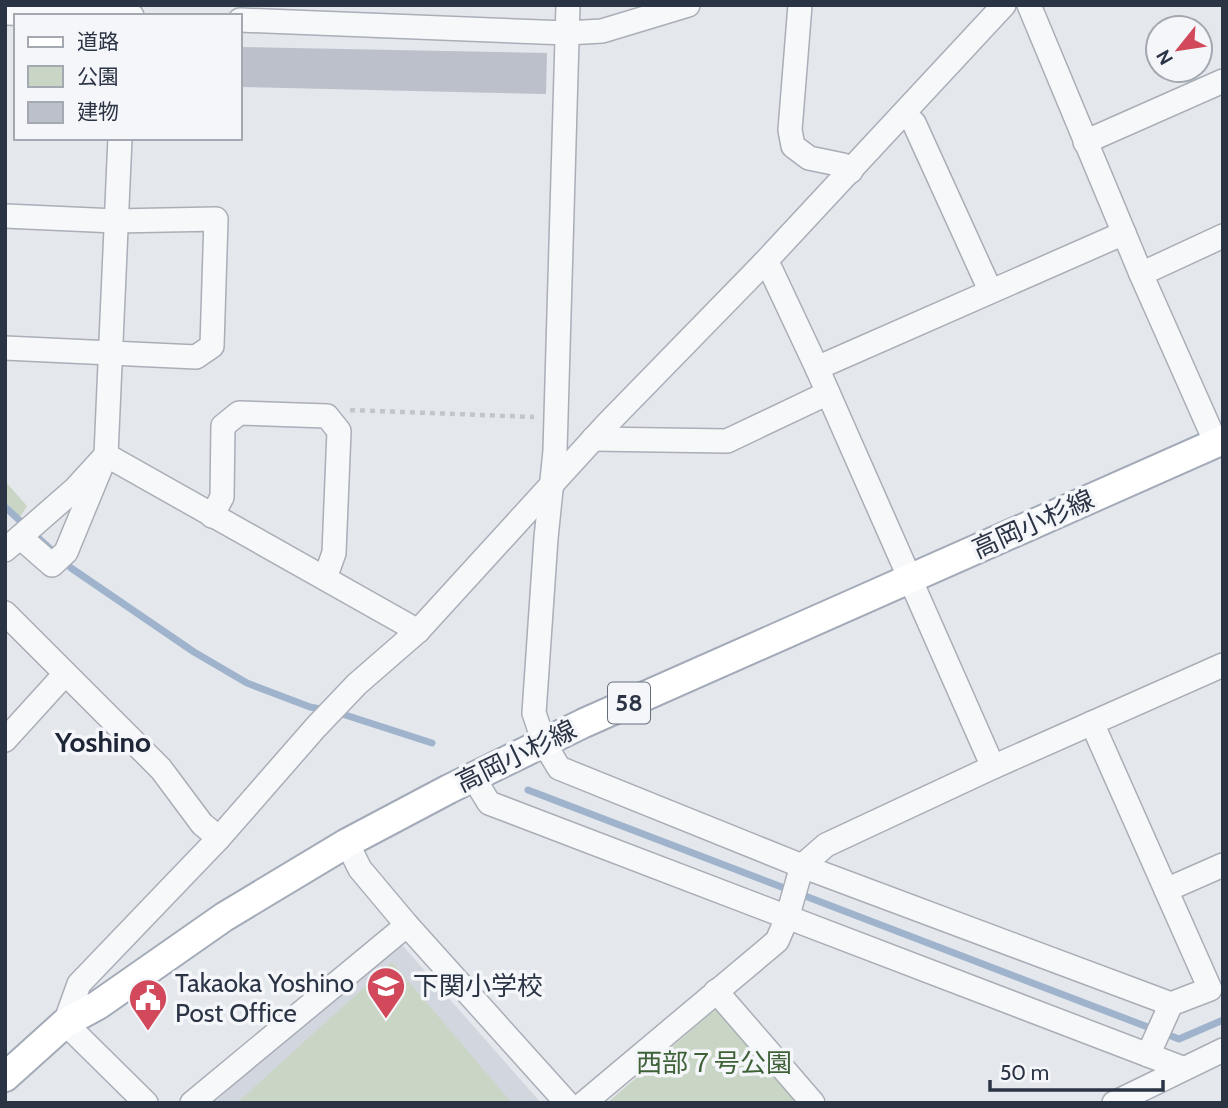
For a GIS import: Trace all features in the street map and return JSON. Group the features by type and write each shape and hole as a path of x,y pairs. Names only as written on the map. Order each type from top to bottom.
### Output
{"main road":[{"name":"高岡小杉線","path":"5,1077 65,1023 98,1005 224,916 347,843 473,777 584,723 1219,442"}],"street":[{"path":"568,5 557,418 534,713 544,743 559,768 794,892 1161,1028 1182,1068"},
{"path":"242,20 567,33 601,31 688,5"},
{"path":"800,5 790,130 793,146 809,158 843,165 851,171"},
{"path":"1029,5 1141,274 1219,442"},
{"path":"146,1103 65,1023 79,984 219,838 316,727 357,684 418,631 593,439 851,171 996,7"},
{"path":"5,13 46,14"},
{"path":"1085,142 1223,81"},
{"path":"904,114 914,123 990,290"},
{"path":"106,456 75,489 22,536 52,565 60,557 106,456 120,140"},
{"path":"5,216 116,221 216,219 212,346 196,357 5,348"},
{"path":"817,368 1124,233"},
{"path":"1141,274 1223,236"},
{"path":"764,263 771,270 817,368 993,767"},
{"path":"593,439 727,441 828,393"},
{"path":"212,516 222,496 223,426 239,412 327,416 339,431 334,553 325,578"},
{"path":"106,456 418,631"},
{"path":"5,613 161,769 202,824 219,838"},
{"path":"584,1103 776,941 794,892 826,845 1223,665"},
{"path":"5,740 65,674"},
{"path":"1092,723 1210,989 1161,1028"},
{"path":"473,777 489,803 794,892 1161,1028"},
{"path":"347,843 360,869 407,925 566,1103"},
{"path":"1166,890 1223,865"},
{"path":"192,1103 407,925"},
{"path":"716,990 813,1103"},
{"path":"1118,1102 1223,1050"}],"path":[{"path":"332,422 349,410 557,418"}],"shaded area":[{"name":"下関小学校","path":"395,937 541,1103 214,1103"}],"green space":[{"path":"5,481 27,506 20,517 5,504"},
{"name":"下関小学校","path":"392,962 512,1103 237,1103"},
{"name":"西部７号公園","path":"718,1007 800,1103 607,1103"}],"building":[{"path":"242,47 547,53 546,94 242,87"}],"waterway":[{"path":"5,507 71,568 194,652 247,683 325,710"},
{"path":"336,712 432,743"},
{"path":"528,790 1179,1039 1223,1020"}],"place":[{"name":"下関小学校","path":"386,1020"},
{"name":"Takaoka Yoshino Post Office","path":"148,1032"}],"district":[{"name":"Yoshino","path":"103,742"}]}
